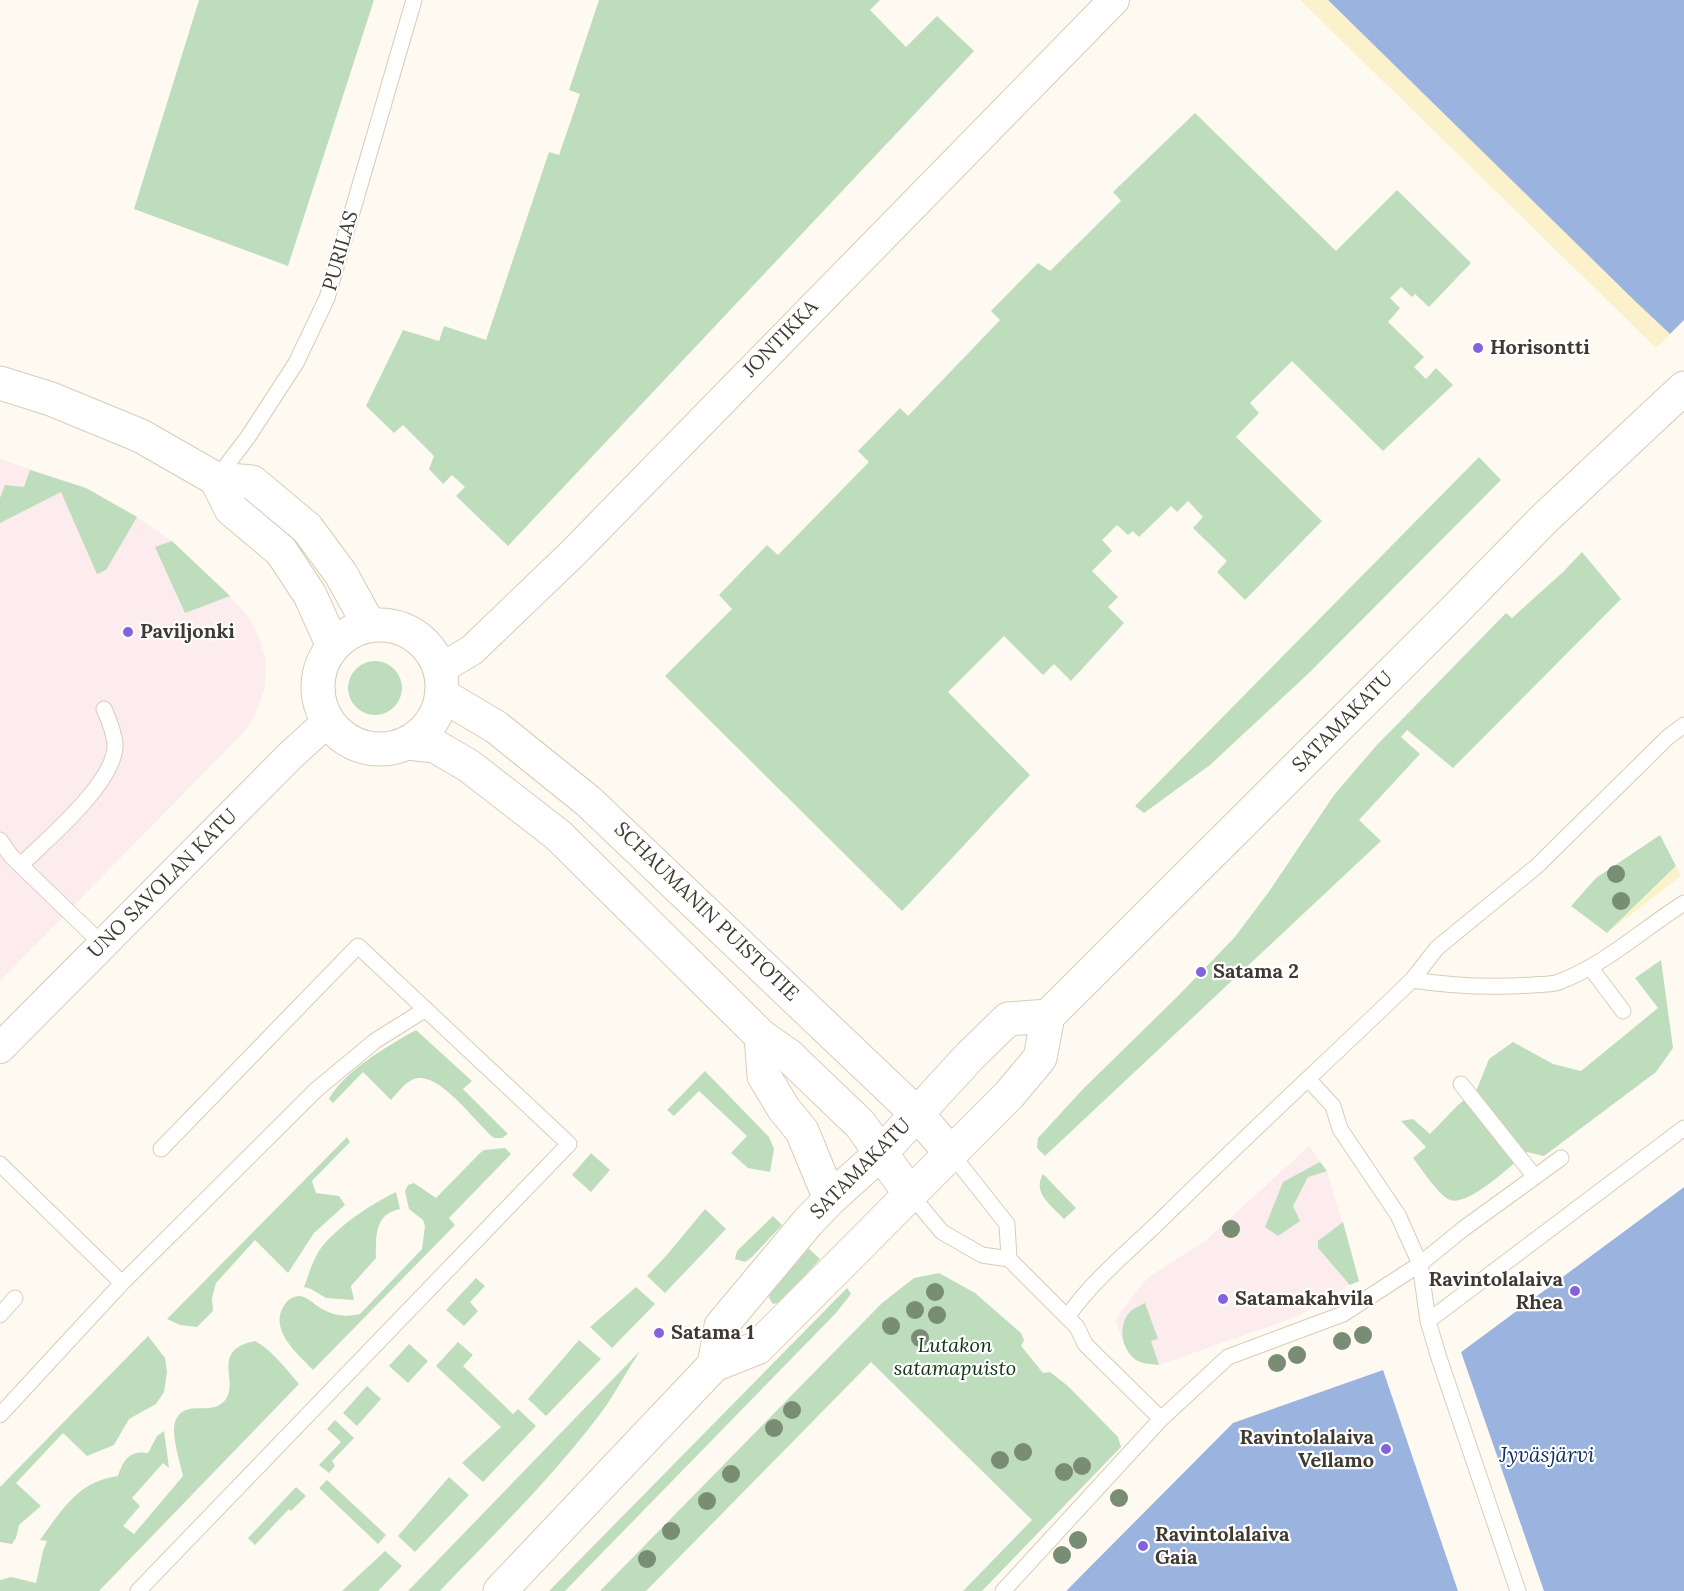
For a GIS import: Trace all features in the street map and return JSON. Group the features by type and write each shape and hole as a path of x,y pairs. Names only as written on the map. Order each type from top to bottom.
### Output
{"street":[{"name":"JONTIKKA","path":"441,682 573,552 1113,0"},
{"path":"0,383 51,399 141,436 216,479 252,482 307,528 341,574 369,625"},
{"name":"SATAMAKATU","path":"714,1365 721,1326 807,1222 880,1154 970,1056 1008,1019 1048,1016 1545,518 1684,388"},
{"path":"216,479 231,509 280,551 310,595 333,646"},
{"path":"381,624 397,627 411,633 428,648 441,682 438,710 429,725 408,743 387,749 361,747 349,742 328,722 318,698 318,678 321,665 333,646 349,633 369,625 381,624"},
{"name":"SCHAUMANIN PUISTOTIE","path":"441,682 588,801 917,1114 950,1152"},
{"name":"UNO SAVOLAN KATU","path":"0,1047 328,722"},
{"path":"408,743 435,746 468,765 558,835 761,1036 788,1055 860,1124 911,1195"},
{"path":"500,1591 714,1365 757,1348 1009,1095 1040,1058 1048,1016"},
{"path":"761,1036 764,1076 802,1131 830,1199"}],"lane":[{"name":"PURILAS","path":"216,479 248,437 296,363 327,298 414,0"},
{"path":"21,865 97,789 111,768 115,745 112,729 104,709"},
{"path":"1067,1317 1084,1293 1113,1264 1412,980 1437,948 1537,866 1668,737 1684,725"},
{"path":"0,840 11,856 103,945"},
{"path":"1412,980 1447,985 1528,985 1557,982 1590,967 1613,953 1684,903"},
{"path":"138,1591 569,1143 358,946 161,1149"},
{"path":"1590,967 1623,1011"},
{"path":"0,1415 122,1283 317,1089 375,1041 426,1009"},
{"path":"1308,1079 1332,1106 1340,1129 1398,1215 1420,1264 1428,1321 1518,1591"},
{"path":"1461,1084 1535,1177"},
{"path":"1428,1321 1684,1128"},
{"path":"950,1152 1007,1224 1009,1259"},
{"path":"1003,1591 1161,1419 1228,1357 1343,1314 1420,1264 1463,1229 1561,1158"},
{"path":"0,1164 122,1283"},
{"path":"911,1195 942,1232 982,1255 1009,1259 1077,1327 1085,1344 1092,1352 1161,1419"},
{"path":"0,1315 15,1298"}],"shaded area":[{"path":"0,459 86,488 137,517 172,541 230,596 251,620 266,661 265,686 255,716 243,733 0,981"},
{"path":"1309,1146 1327,1171 1359,1281 1299,1316 1159,1365 1136,1360 1126,1348 1115,1320 1137,1290 1150,1276 1205,1241"}],"green space":[{"path":"199,0 374,0 288,266 134,209"},
{"path":"599,0 880,0 870,10 906,47 937,16 974,51 508,546 456,496 465,487 452,475 443,484 429,469 434,456 403,425 394,433 366,406 403,330 439,341 444,326 486,340 549,152 559,155 580,94 569,90"},
{"path":"1195,113 1336,251 1397,190 1471,263 1429,307 1415,294 1412,297 1401,287 1390,298 1400,308 1388,322 1424,357 1414,367 1426,379 1436,368 1453,385 1383,451 1292,361 1250,403 1259,413 1236,437 1322,521 1245,600 1217,572 1227,561 1193,528 1203,517 1188,501 1177,512 1171,506 1139,537 1133,531 1128,535 1117,525 1102,540 1112,551 1092,571 1118,597 1108,607 1124,623 1071,681 1054,664 1043,675 1004,636 948,692 1030,775 902,911 665,676 732,609 719,595 767,545 778,555 869,462 858,451 900,408 908,416 1000,320 991,311 1038,263 1050,271 1121,201 1113,192"},
{"path":"1479,457 1501,480 1309,673 1210,765 1144,813 1135,806"},
{"path":"30,470 86,488 137,517 106,570 97,574 61,492 0,523 0,498 5,485 24,487"},
{"path":"172,541 230,596 185,613 155,547"},
{"path":"1582,552 1621,599 1453,768 1407,730 1401,737 1420,754 1359,820 1381,841 1045,1156 1037,1148 1038,1138 1083,1089 1234,938 1268,893 1334,795 1376,746 1506,613 1512,618"},
{"path":"370,661 380,661 390,665 398,673 402,688 398,703 390,711 380,715 370,715 360,711 352,703 348,693 348,683 352,673 360,665"},
{"path":"1660,835 1676,866 1607,933 1571,906 1596,878"},
{"path":"1661,960 1673,1048 1656,1072 1544,1156 1527,1152 1490,1183 1468,1197 1450,1200 1441,1193 1413,1158 1426,1147 1401,1121 1413,1119 1430,1134 1477,1089 1489,1059 1513,1042 1553,1064 1581,1071 1658,1008 1635,978"},
{"path":"416,1030 472,1081 463,1089 508,1134 502,1138 494,1138 444,1089 422,1078 409,1082 391,1100 363,1072 333,1103 329,1099 345,1078 356,1069 380,1051"},
{"path":"705,1071 769,1137 774,1149 770,1172 748,1168 731,1153 747,1136 699,1091 674,1116 667,1110"},
{"path":"347,1137 350,1142 312,1181 316,1193 339,1196 345,1205 314,1233 288,1273 255,1240 216,1283 212,1298 213,1311 197,1327 180,1325 167,1319"},
{"path":"505,1148 511,1154 449,1218 455,1225 313,1370 293,1349 282,1332 280,1313 286,1302 300,1296 321,1308 342,1316 360,1314 422,1249 425,1226 423,1220 409,1209 405,1191 408,1185 414,1183 436,1198 484,1150"},
{"path":"591,1153 610,1170 591,1192 572,1175"},
{"path":"1320,1162 1327,1171 1308,1177 1293,1206 1300,1221 1278,1236 1265,1227 1283,1182"},
{"path":"1043,1174 1076,1208 1064,1219 1041,1193 1040,1181"},
{"path":"396,1192 400,1209 385,1216 381,1221 377,1235 376,1258 351,1286 354,1300 326,1298 304,1287 316,1257 328,1240 356,1216"},
{"path":"705,1209 726,1229 665,1293 647,1276"},
{"path":"773,1216 782,1225 752,1257 745,1262 735,1259 737,1251"},
{"path":"1343,1222 1359,1281 1350,1285 1318,1248 1318,1241"},
{"path":"808,1248 820,1259 781,1302 773,1304 769,1298 770,1291"},
{"name":"Lutakon satamapuisto","path":"939,1273 975,1293 1021,1333 1024,1340 1021,1346 1043,1373 1050,1372 1068,1386 1118,1437 1121,1447 982,1591 963,1591 1032,1520 871,1362 646,1591 600,1591 882,1303 914,1278"},
{"path":"476,1278 485,1286 470,1302 478,1311 464,1326 446,1310"},
{"path":"636,1287 655,1304 612,1348 590,1327"},
{"path":"847,1288 851,1294 836,1313 565,1591 549,1591"},
{"path":"1145,1303 1158,1339 1151,1341 1159,1365 1136,1360 1124,1344 1122,1331 1129,1313"},
{"path":"148,1336 165,1358 167,1372 164,1392 156,1404 129,1419 114,1445 87,1456 63,1433 16,1483 41,1506 19,1525 12,1544 0,1542 0,1487"},
{"path":"579,1340 601,1359 546,1416 528,1399"},
{"path":"255,1341 273,1355 299,1384 99,1591 0,1591 0,1580 11,1577 36,1583 47,1541 40,1540 64,1508 92,1484 118,1476 128,1457 136,1453 148,1453 157,1436 164,1431 169,1468 163,1463 132,1498 140,1506 123,1526 134,1534 183,1476 174,1434 175,1422 179,1414 185,1410 220,1405 226,1399 229,1391 229,1358 233,1351 241,1345"},
{"path":"458,1342 473,1355 463,1366 513,1414 518,1409 536,1426 483,1482 462,1463 501,1427 436,1366"},
{"path":"409,1344 428,1361 408,1383 389,1366"},
{"path":"640,1351 606,1406 567,1455 440,1591 408,1591"},
{"path":"367,1386 381,1399 357,1426 343,1413"},
{"path":"335,1420 354,1438 332,1461 335,1466 329,1473 319,1465 341,1442 327,1429"},
{"path":"449,1477 469,1495 415,1552 398,1536"},
{"path":"327,1480 386,1535 378,1544 319,1488"},
{"path":"296,1487 306,1496 291,1511 289,1509 255,1545 248,1538"},
{"path":"385,1551 402,1566 378,1591 342,1591"}],"sand":[{"path":"1300,0 1328,0 1671,334 1656,348"},
{"path":"1676,866 1681,876 1607,933"}],"water":[{"path":"1328,0 1684,0 1684,347 1636,302"},
{"name":"Jyväsjärvi","path":"1684,1187 1684,1591 1066,1591 1233,1423 1383,1370 1415,1366 1461,1352"}],"pier":[{"path":"1684,320 1684,350 1668,336"},
{"path":"1684,1184 1684,1187 1461,1352 1544,1591 1458,1591 1382,1367 1414,1363 1459,1349"},
{"path":"1151,1499 1153,1501 1066,1591 1063,1591"}],"place":[{"name":"Horisontti","path":"1478,348"},
{"name":"Paviljonki","path":"128,632"},
{"name":"Satama 2","path":"1201,972"},
{"name":"Ravintolalaiva Rhea","path":"1575,1291"},
{"name":"Satamakahvila","path":"1223,1299"},
{"name":"Satama 1","path":"659,1333"},
{"name":"Ravintolalaiva Vellamo","path":"1386,1449"},
{"name":"Ravintolalaiva Gaia","path":"1143,1546"}]}
